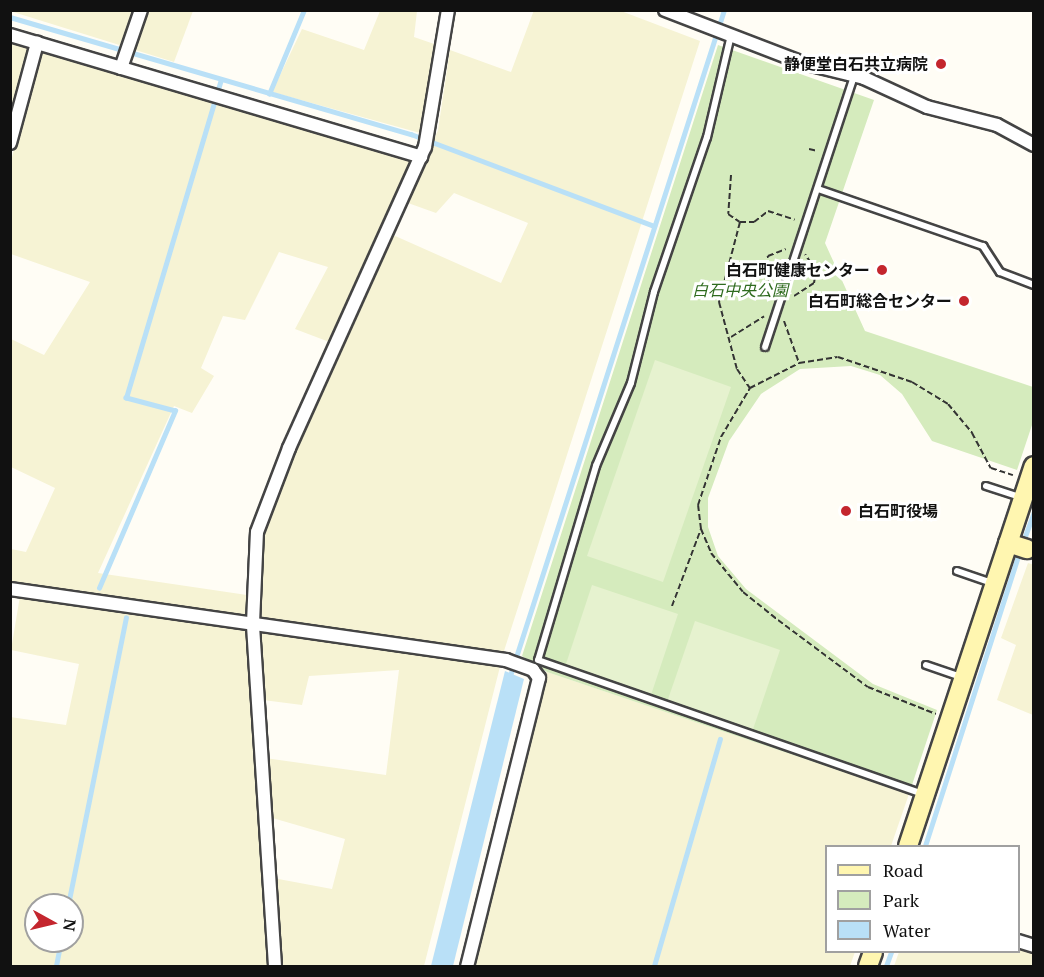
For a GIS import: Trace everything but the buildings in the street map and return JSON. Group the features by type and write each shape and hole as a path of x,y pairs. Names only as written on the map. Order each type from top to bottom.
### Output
{"street":[{"path":"125,56 141,10"},
{"path":"275,966 254,623 261,514 425,147 448,10"},
{"path":"665,10 803,63 854,76 927,107 997,125 1034,144"},
{"path":"10,35 37,43 125,56 216,96 425,147"},
{"path":"10,143 37,43"},
{"path":"908,845 995,584 1021,547 1026,471"},
{"path":"10,589 506,660 522,665 539,678 467,966"}],"lane":[{"path":"731,34 708,136 654,292 631,383 596,466 538,660 924,795"},
{"path":"765,347 854,76"},
{"path":"818,189 983,246 1000,272 1034,285"},
{"path":"986,486 1023,498"},
{"path":"957,571 995,584"},
{"path":"926,665 963,678"}],"path":[{"path":"731,175 728,214 740,222 754,222 768,211 806,224"},
{"path":"740,222 719,302 736,369 750,388"},
{"path":"939,715 868,687 743,592 711,553 701,529 698,505 721,437 750,388 800,363 838,357 912,382 948,404 991,468 1026,471"},
{"path":"672,606 701,529"}],"shaded area":[{"path":"534,10 621,11 700,41 504,651 424,966 280,966 273,878 332,889 345,839 269,817 265,758 386,775 399,670 309,676 302,705 263,700 259,589 267,513 393,235 501,283 528,223 454,193 436,213 408,203 438,130 450,50 511,72"},
{"path":"10,11 193,11 174,62"},
{"path":"380,11 417,11 414,37 437,45 420,133 272,92 302,29 364,50"},
{"path":"11,42 30,48 11,122"},
{"path":"40,50 414,160 332,343 295,329 328,267 279,252 245,320 223,316 201,368 214,376 192,413 174,406 98,573 247,595 270,966 11,966 10,717 66,725 79,664 11,650 20,596 11,595 11,549 26,552 55,488 11,467 11,339 44,355 90,282 11,254 11,161"},
{"path":"1028,563 1034,565 1033,715 997,700 1016,645 1001,638"},
{"path":"547,672 909,794 891,845 825,845 825,953 855,953 850,966 460,966 531,681"},
{"path":"1020,935 1033,940 1033,966 894,966 899,953 1020,953"}],"green space":[{"name":"白石中央公園","path":"718,45 874,100 825,243 865,331 1033,387 1033,422 1017,470 932,441 902,394 880,375 851,366 800,369 761,394 729,441 708,498 708,527 718,556 746,589 873,684 937,710 909,794 547,672 522,656"},
{"path":"655,360 731,387 663,582 587,556"},
{"path":"592,585 678,614 650,698 564,670"},
{"path":"695,621 780,650 751,735 666,705"}],"water":[{"path":"505,671 524,679 453,966 431,966"}],"waterway":[{"path":"269,94 304,10"},
{"path":"510,676 724,10"},
{"path":"10,17 411,134 654,226"},
{"path":"99,588 175,411 126,398 221,80"},
{"path":"1023,542 1034,511"},
{"path":"925,845 1020,550"},
{"path":"70,893 126,618"},
{"path":"654,966 720,739"},
{"path":"56,966 59,953"},
{"path":"886,966 891,953"}],"place":[{"name":"静便堂白石共立病院","path":"941,64"},
{"name":"白石町健康センター","path":"882,270"},
{"name":"白石町総合センター","path":"964,301"},
{"name":"白石町役場","path":"846,511"}]}
